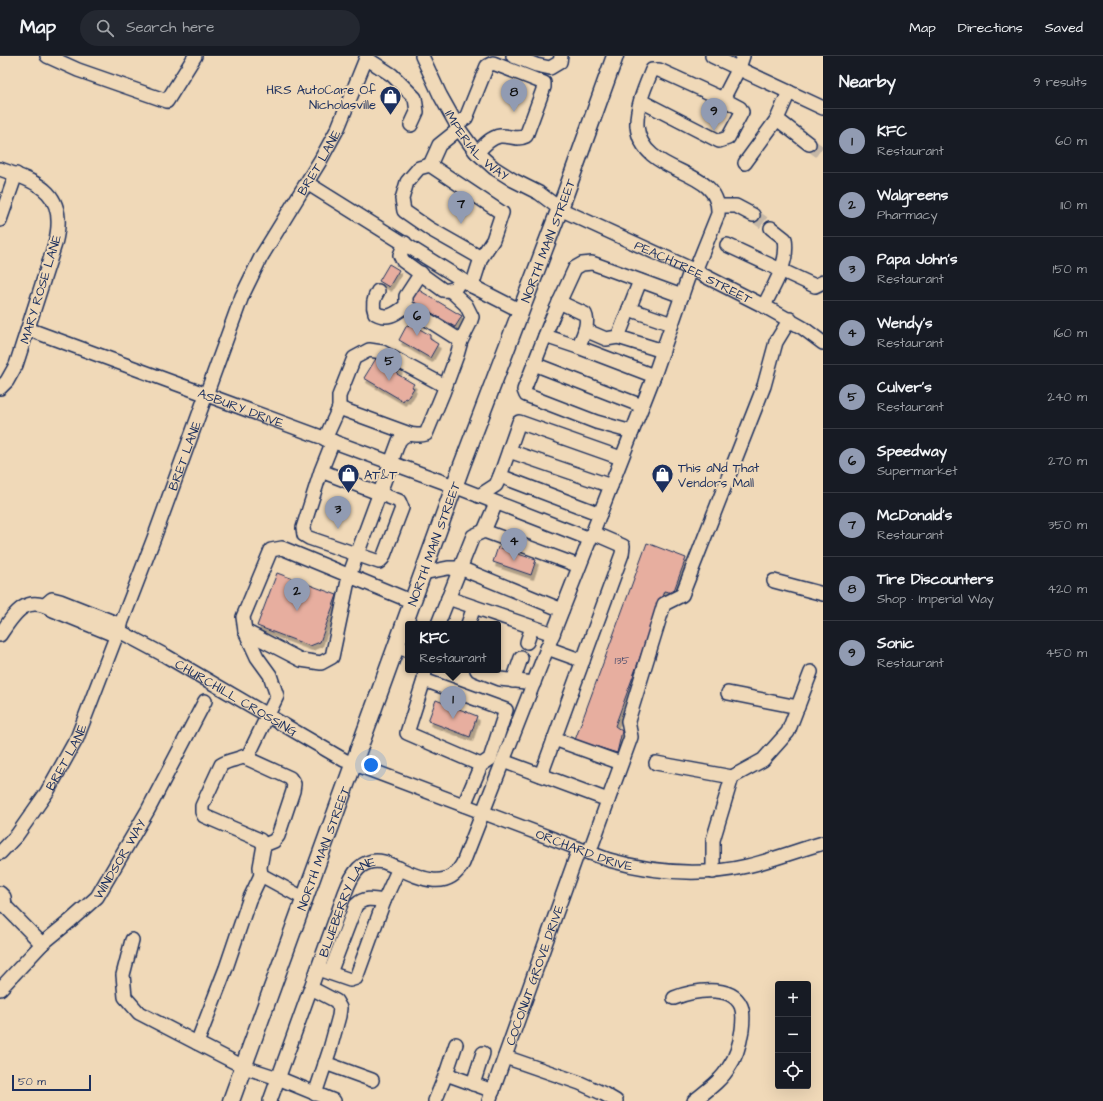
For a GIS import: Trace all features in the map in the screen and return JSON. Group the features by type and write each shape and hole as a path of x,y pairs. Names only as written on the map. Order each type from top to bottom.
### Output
{"main road":[{"name":"NORTH MAIN STREET","path":"409,621 413,602 454,486 592,123 614,56"},
{"name":"NORTH MAIN STREET","path":"232,1101 354,764 402,649 405,636"}],"street":[{"path":"47,56 78,70 167,101 194,56"},
{"name":"IMPERIAL WAY","path":"422,56 457,127 477,153 499,171 539,193 560,209"},
{"path":"513,56 536,65 550,68 560,62 561,56"},
{"path":"712,56 741,62 789,92 823,108"},
{"path":"367,57 392,74 416,98 417,112 411,125"},
{"name":"BRET LANE","path":"0,853 16,836 46,792 78,738 154,538 234,316 248,282 261,257 307,183 338,128 367,57"},
{"path":"723,99 741,62"},
{"path":"430,165 439,145 466,118 487,66 493,63 544,83 544,87 526,136 520,139 500,136 488,142 477,153"},
{"path":"483,812 654,376 682,296 715,222 718,206 712,190 704,184 665,164 649,152 643,144 637,126 637,117 641,101 652,70 659,70 723,99 740,108 742,112 728,138 719,141 641,101"},
{"path":"745,163 777,119 789,92"},
{"path":"777,119 809,144"},
{"path":"405,244 400,257 403,261 443,290 450,290 466,283 493,240 502,214 430,165 419,168 407,182 402,199 404,211 430,230 481,258"},
{"name":"MARY ROSE LANE","path":"0,169 34,182 48,193 57,208 59,225 28,329 14,369 7,381 0,388"},
{"path":"0,220 16,174"},
{"path":"307,183 466,283 521,312"},
{"path":"718,206 736,206 753,215"},
{"name":"PEACHTREE STREET","path":"560,209 693,270 790,319 821,338"},
{"path":"764,306 782,270 787,251 785,239 771,228"},
{"path":"727,245 815,286 823,282"},
{"path":"632,432 596,422 526,396 524,390 559,302 575,268 582,264 592,263 682,296"},
{"path":"406,306 406,296 420,273"},
{"path":"618,337 640,281"},
{"path":"339,408 410,434 418,436 426,434 461,341 472,317 466,305 450,290"},
{"path":"378,291 372,306 375,313 382,317 394,315 406,306"},
{"path":"559,302 585,314 586,316 587,324 578,347"},
{"path":"406,306 461,341"},
{"path":"630,309 672,324"},
{"name":"COCONUT GROVE DRIVE","path":"491,1096 584,851 608,800 631,736 628,721 664,604 682,595 764,386 776,342 790,319"},
{"name":"ASBURY DRIVE","path":"28,329 454,486 496,503 623,546 622,554 583,661"},
{"path":"585,330 606,339 618,337 663,351"},
{"path":"545,336 654,376"},
{"path":"321,471 399,501 402,508 383,558 379,562 304,535 303,528 339,408 339,396 354,358 369,350 382,352 445,386"},
{"path":"534,364 642,406"},
{"path":"479,496 496,485 519,422 621,458"},
{"path":"246,631 301,660 321,663 332,657 349,576 399,441 402,437 410,434"},
{"path":"509,451 611,486"},
{"path":"500,476 600,514"},
{"path":"439,621 473,536 484,531 496,503"},
{"path":"484,531 579,566"},
{"path":"197,1043 226,968 249,900 261,875 260,866 264,845 260,840 204,816 202,806 221,765 227,761 244,757 248,754 266,715 277,696 270,675 257,657 246,631 243,617 271,550 282,548 413,602"},
{"path":"423,573 448,568 460,568 562,610"},
{"path":"774,581 823,594"},
{"path":"448,598 553,634"},
{"name":"CHURCHILL CROSSING","path":"0,635 14,614 22,607 37,604 45,605 52,600 60,601 166,656 344,760 354,764"},
{"path":"469,621 474,607"},
{"path":"527,642 532,627"},
{"path":"541,775 583,661 547,648"},
{"path":"514,680 521,658"},
{"path":"656,763 732,777 763,760 788,732 811,672"},
{"path":"484,673 500,679 534,683"},
{"path":"464,805 481,765 490,760 506,710 425,675 408,733 481,765"},
{"path":"728,693 798,707"},
{"name":"WINDSOR WAY","path":"0,989 42,944 97,897 148,810 205,701"},
{"path":"554,739 621,763"},
{"path":"244,757 290,778 294,784 278,836 274,841 264,845"},
{"path":"503,761 608,800"},
{"name":"ORCHARD DRIVE","path":"354,764 584,851 626,864 660,871 695,873 713,872 749,866 823,843"},
{"path":"713,872 713,840 732,777"},
{"name":"BLUEBERRY LANE","path":"270,1101 311,988 324,971 349,883 358,869 370,862 377,861 433,881 447,880 454,876 463,863 483,812"},
{"path":"384,901 369,899 360,900 356,905 324,971 350,980 356,978 384,901 399,868"},
{"path":"261,875 305,899"},
{"path":"0,892 4,897 3,906 42,944"},
{"path":"132,940 123,975 125,998 139,1013 244,1067 278,1078 334,1101"},
{"path":"311,988 336,1001 340,1008 339,1016 315,1094"},
{"path":"674,998 697,992 718,991 731,995 737,999 743,1012 738,1050 729,1068 714,1084 694,1101"},
{"path":"435,1101 456,1044"},
{"path":"473,1084 484,1053"},
{"path":"505,1057 586,1086 616,1101"},
{"path":"325,1063 372,1080"},
{"path":"446,1074 473,1084 491,1096"}],"building":[{"path":"389,264 399,270 389,287 379,281"},
{"path":"414,287 462,316 455,327 407,298"},
{"path":"411,324 430,335 430,339 438,344 430,358 399,340 407,325 410,326"},
{"path":"377,357 393,367 394,365 400,369 397,374 414,384 412,387 414,388 407,399 405,398 403,401 364,378"},
{"path":"647,543 686,558 673,593 664,591 615,726 622,731 617,753 575,740"},
{"path":"498,547 536,560 531,575 493,562"},
{"path":"277,573 337,595 320,642 310,646 257,626"},
{"path":"436,700 477,716 470,737 428,721"}],"tunnel":[{"path":"809,144 823,154"},
{"path":"753,215 771,228"}],"place":[{"name":"Tire Discounters","path":"514,112"},
{"name":"HRS AutoCare Of Nicholasville","path":"391,116"},
{"name":"Sonic","path":"714,131"},
{"name":"McDonald's","path":"461,224"},
{"name":"Speedway","path":"417,336"},
{"name":"Culver's","path":"389,381"},
{"name":"AT&T","path":"348,494"},
{"name":"This aNd That Vendors Mall","path":"663,494"},
{"name":"Papa John's","path":"338,529"},
{"name":"Wendy's","path":"514,561"},
{"name":"Walgreens","path":"297,611"},
{"name":"KFC","path":"453,719"}]}
